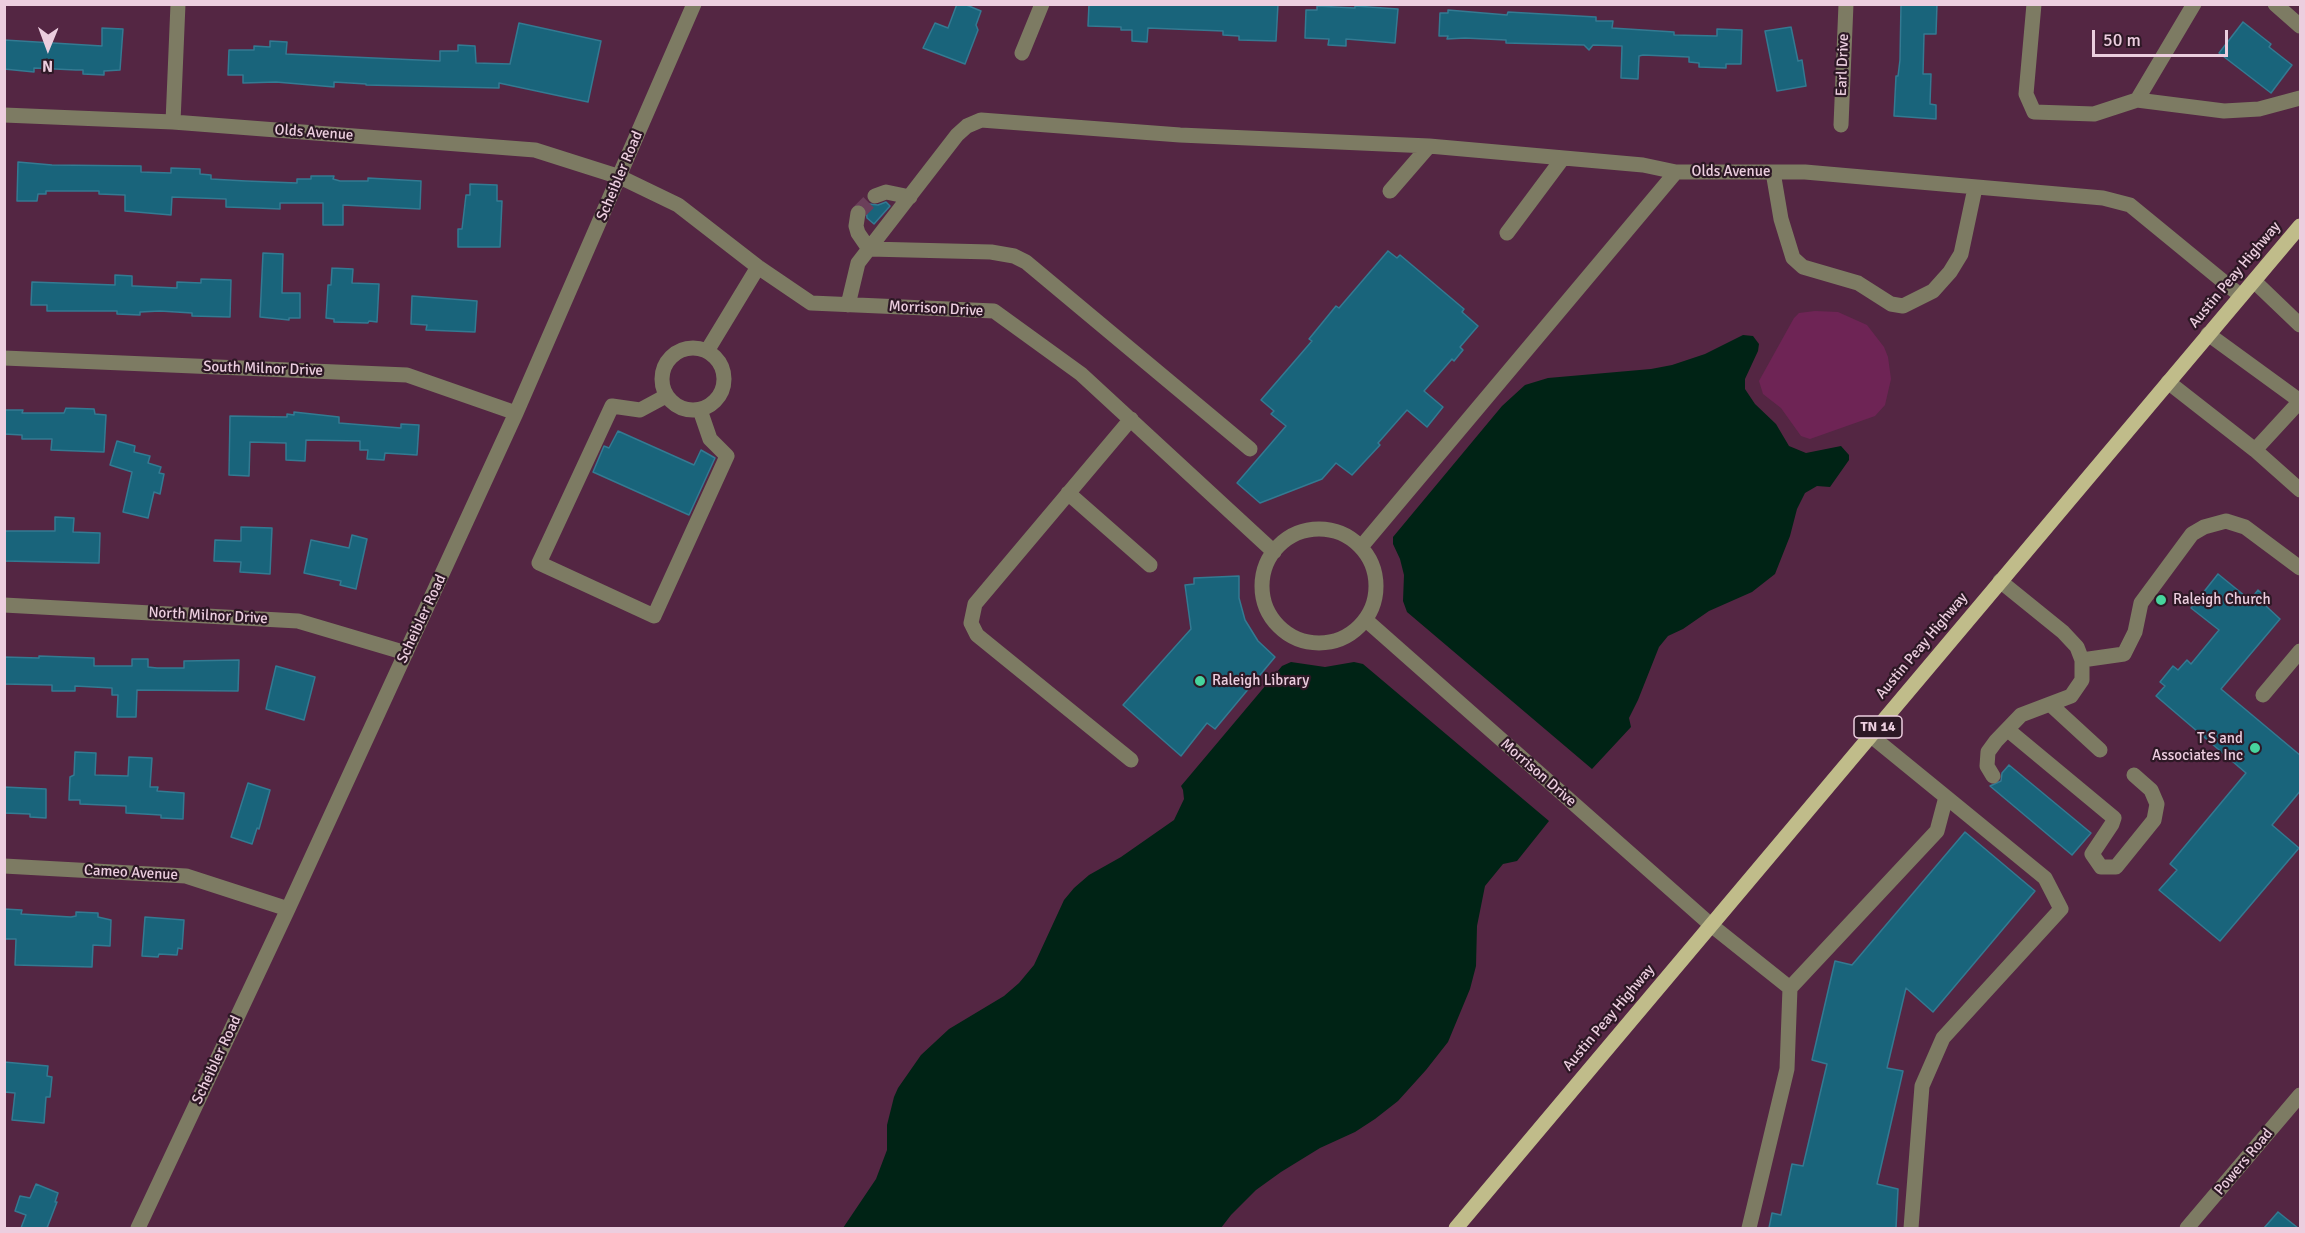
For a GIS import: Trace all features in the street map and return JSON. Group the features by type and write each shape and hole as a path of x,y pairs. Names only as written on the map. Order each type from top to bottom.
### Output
{"main road":[{"name":"Austin Peay Highway","path":"1456,1228 2301,226"}],"street":[{"path":"173,122 178,4"},
{"name":"Scheibler Road","path":"138,1228 288,909 516,413 694,4"},
{"path":"1022,53 1042,4"},
{"name":"Earl Drive","path":"1841,125 1846,4"},
{"path":"2034,4 2026,94 2034,111 2094,114 2137,100 2224,111 2259,109 2301,98"},
{"path":"2137,100 2194,4"},
{"path":"2275,4 2301,26"},
{"name":"Olds Avenue","path":"4,115 173,122 535,150 620,177"},
{"path":"848,305 858,263 957,135 981,120 1180,135 1429,146 1642,165 1676,172"},
{"path":"1390,191 1429,146"},
{"path":"1507,233 1563,158"},
{"name":"Olds Avenue","path":"1361,547 1676,172 1805,172 2103,198 2130,205 2241,296"},
{"path":"1773,172 1781,219 1793,258 1803,267 1858,283 1891,304 1903,306 1933,291 1950,272 1961,254 1975,188"},
{"name":"Morrison Drive","path":"620,177 678,205 758,267 811,303 994,311 1081,374 1274,552"},
{"path":"875,196 886,192 910,197"},
{"path":"858,213 856,226 858,233 869,249"},
{"path":"869,249 991,252 1014,256 1026,262 1250,449"},
{"path":"708,351 758,267"},
{"path":"2254,281 2301,325"},
{"path":"2208,334 2300,401 2255,450"},
{"path":"687,348 708,351 721,364 724,383 716,400 700,410 681,408 672,403 666,396 661,376 664,366 670,358 687,348"},
{"name":"South Milnor Drive","path":"4,358 407,375 516,413"},
{"path":"2168,382 2255,450 2301,490"},
{"path":"666,396 640,410 612,406 539,563 654,616 727,456 710,439 700,410"},
{"path":"1131,419 975,604 971,622 977,635 1131,760"},
{"path":"1068,493 1150,565"},
{"path":"2082,660 2124,654 2135,632 2141,603 2192,534 2204,527 2226,521 2245,527 2301,568"},
{"path":"1326,530 1345,535 1361,547 1372,564 1377,583 1375,603 1366,620 1353,633 1337,641 1319,644 1301,641 1285,632 1272,619 1264,603 1262,585 1265,567 1274,552 1288,538 1307,531 1326,530"},
{"path":"1993,776 1987,766 1988,752 2007,730 2021,715 2071,696 2082,680 2082,660 2078,647 2000,581"},
{"name":"North Milnor Drive","path":"4,605 298,621 406,653"},
{"name":"Morrison Drive","path":"1366,620 1711,925 1790,988"},
{"path":"2263,695 2301,651"},
{"path":"2051,705 2100,750"},
{"path":"2007,730 2114,818 2092,854 2101,867 2116,867 2154,820 2157,804 2151,790 2134,775"},
{"path":"1870,735 2045,878 2061,909 1943,1038 1922,1086 1911,1228"},
{"path":"1749,1228 1787,1069 1790,988 1938,831 1946,797"},
{"name":"Cameo Avenue","path":"4,866 186,876 288,909"},
{"name":"Powers Road","path":"2187,1228 2301,1095"}],"shaded area":[{"path":"1838,312 1867,325 1884,347 1891,379 1885,405 1875,416 1810,439 1801,436 1781,408 1763,394 1759,381 1794,318 1799,313"},
{"path":"1743,335 1753,336 1759,344 1745,379 1745,389 1755,404 1776,424 1789,446 1806,453 1841,446 1849,455 1849,460 1830,487 1817,486 1805,493 1797,509 1790,536 1775,574 1752,592 1709,611 1683,629 1668,636 1659,647 1629,718 1631,727 1592,769 1407,612 1403,601 1404,575 1393,544 1393,537 1502,406 1525,385 1548,378 1672,365 1705,354"},
{"path":"1291,662 1325,667 1354,662 1363,664 1549,821 1517,861 1503,864 1485,886 1477,926 1476,966 1470,989 1448,1042 1426,1070 1398,1101 1375,1119 1355,1132 1320,1148 1256,1190 1221,1228 843,1228 876,1179 887,1150 887,1125 894,1097 921,1055 949,1029 1004,996 1019,983 1034,965 1064,900 1074,888 1089,875 1121,857 1174,820 1184,799 1181,786 1282,666"}],"building":[{"path":"957,4 964,4 981,11 976,25 978,30 965,64 923,48 935,23 948,28"},
{"path":"1089,4 1278,4 1276,41 1239,40 1239,36 1223,35 1223,31 1148,28 1147,42 1132,41 1132,30 1121,30 1121,27 1088,26"},
{"path":"1901,4 1937,4 1936,34 1924,34 1923,74 1931,74 1930,104 1936,105 1936,119 1894,116 1896,76 1898,76 1900,60"},
{"path":"1317,6 1398,9 1395,43 1346,39 1346,46 1328,45 1329,39 1305,38 1306,10 1317,10"},
{"path":"1448,10 1507,15 1508,12 1596,17 1596,21 1613,21 1612,28 1674,32 1674,35 1717,36 1717,29 1742,30 1741,64 1726,64 1726,68 1699,67 1699,63 1689,62 1689,57 1643,55 1639,56 1638,79 1621,78 1622,46 1593,45 1589,50 1584,45 1447,39 1448,36 1439,36 1440,13 1448,13"},
{"path":"2243,22 2271,44 2269,47 2292,65 2271,93 2219,53"},
{"path":"519,23 601,41 588,102 499,83 499,88 366,85 334,82 334,87 276,82 243,83 243,75 228,75 229,50 254,50 254,46 270,47 270,41 287,42 286,54 440,61 440,51 458,51 458,45 475,46 476,63 510,64"},
{"path":"1791,27 1798,61 1802,60 1806,86 1777,91 1765,31"},
{"path":"102,28 123,29 120,70 104,71 104,75 83,74 83,70 34,68 34,72 4,69 4,40 102,46"},
{"path":"18,162 52,165 141,166 141,172 171,173 171,168 200,169 200,174 211,175 211,179 246,181 297,183 297,179 311,179 311,176 334,176 333,179 340,181 368,181 368,178 421,181 420,209 343,205 343,225 323,225 323,203 280,203 280,209 226,207 226,199 172,197 171,215 125,211 125,195 99,194 99,191 46,191 46,194 38,194 37,201 17,201"},
{"path":"470,184 497,185 497,201 502,201 500,247 458,247 458,229 462,229 466,195 470,195"},
{"path":"886,202 890,206 874,224 867,218 866,208 869,204 878,205"},
{"path":"1388,251 1397,258 1400,255 1464,309 1462,312 1478,326 1460,347 1463,350 1454,361 1452,359 1424,391 1443,407 1427,427 1407,410 1378,443 1380,445 1352,475 1336,463 1322,479 1260,503 1237,483 1286,426 1271,414 1274,411 1261,400 1312,341 1309,339 1336,306 1339,308"},
{"path":"263,253 283,254 282,293 300,293 300,318 289,318 289,320 260,317"},
{"path":"332,268 353,269 352,283 379,284 377,322 334,322 334,319 326,318 328,285 331,285"},
{"path":"115,275 132,276 132,286 177,288 177,282 201,283 201,279 231,280 230,317 192,316 192,313 160,311 140,312 140,315 117,314 117,311 47,311 47,305 31,305 32,282 115,285"},
{"path":"412,296 477,301 475,332 426,330 427,325 411,324"},
{"path":"66,408 94,409 95,414 106,415 104,452 51,450 52,439 22,439 22,435 4,434 4,410 23,410 22,413 64,413"},
{"path":"294,412 339,417 339,423 401,428 401,424 419,425 417,455 385,453 384,460 367,459 368,450 360,450 360,441 306,440 305,461 286,460 286,443 250,442 249,476 229,475 230,416 287,417 287,414 294,415"},
{"path":"618,431 694,465 701,450 715,458 689,515 593,472 604,446 609,448"},
{"path":"117,441 135,446 134,452 150,456 148,463 161,467 159,473 164,474 160,494 154,492 148,518 123,512 132,472 110,465"},
{"path":"55,517 74,518 73,532 100,533 99,563 4,561 4,531 55,531"},
{"path":"241,527 272,528 270,574 240,572 241,562 214,561 215,540 241,541"},
{"path":"352,535 367,539 356,589 340,585 341,581 304,573 311,540 349,548"},
{"path":"2218,574 2250,600 2258,590 2270,601 2266,606 2280,619 2221,689 2301,756 2301,790 2272,825 2299,848 2220,941 2159,890 2177,870 2170,864 2246,773 2156,696 2165,686 2160,682 2173,666 2178,670 2187,660 2191,664 2219,630 2191,608"},
{"name":"Raleigh Library","path":"1239,576 1239,598 1245,620 1258,641 1275,657 1215,729 1207,723 1181,756 1123,705 1191,629 1185,585 1194,584 1194,578"},
{"path":"39,656 94,658 94,666 132,666 132,659 148,659 148,667 157,668 184,668 184,661 239,660 238,691 137,690 136,717 117,717 118,695 112,695 112,688 75,686 75,691 52,691 52,685 4,684 4,657 39,658"},
{"path":"276,666 315,677 304,720 266,709"},
{"path":"75,752 96,753 95,775 128,776 129,757 152,758 150,787 158,787 157,791 184,793 183,819 126,813 126,806 80,804 80,800 69,800 70,777 74,775"},
{"path":"2009,765 2091,833 2072,855 1990,786 2001,781 2002,773"},
{"path":"248,783 270,790 259,829 257,828 252,844 231,837"},
{"path":"4,787 46,789 46,818 30,817 30,814 4,813"},
{"path":"1965,832 2035,891 1933,1012 1906,988 1887,1068 1903,1071 1877,1184 1898,1189 1896,1228 1769,1228 1772,1213 1781,1215 1792,1164 1803,1166 1827,1064 1812,1060 1835,961 1852,965"},
{"path":"4,909 22,910 21,914 71,917 76,916 76,912 98,913 98,917 111,920 110,946 93,945 92,967 15,965 16,939 4,939"},
{"path":"145,917 184,920 182,949 178,948 177,955 142,956"},
{"path":"4,1062 48,1066 47,1076 52,1077 50,1097 46,1097 44,1123 12,1120 15,1093 4,1092"},
{"path":"36,1184 58,1193 55,1202 57,1202 47,1228 21,1228 26,1215 15,1211 20,1196 30,1198"},
{"path":"2278,1212 2298,1228 2264,1228"}],"tunnel":[{"path":"858,213 875,196"}],"place":[{"name":"Raleigh Church","path":"2161,600"},
{"name":"Raleigh Library","path":"1200,681"},
{"name":"T S and Associates Inc","path":"2255,748"}]}
